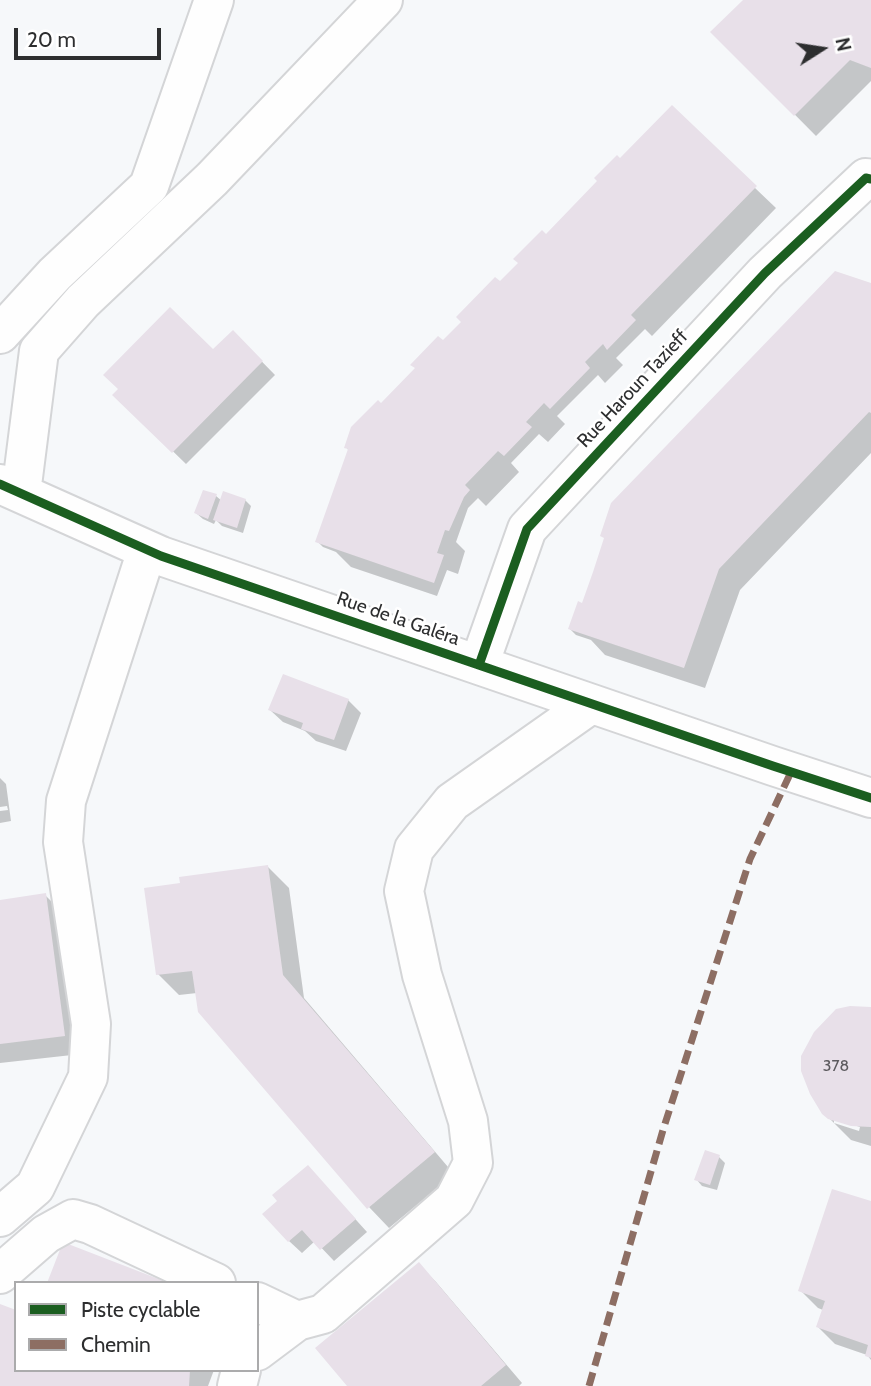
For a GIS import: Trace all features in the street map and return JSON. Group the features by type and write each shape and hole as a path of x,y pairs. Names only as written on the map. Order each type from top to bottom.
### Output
{"street":[{"path":"0,334 55,274 149,186 214,0"},
{"path":"10,488 38,351 83,301 212,179 383,0"},
{"name":"Rue Haroun Tazieff","path":"479,665 527,529 765,273 866,178 871,179"},
{"name":"Rue de la Galéra","path":"10,488 161,556 871,798"},
{"path":"0,1217 35,1187 88,1077 90,1024 63,842 66,801 147,550"},
{"path":"259,1350 298,1321 323,1314 454,1200 473,1163 468,1121 422,975 404,891 414,849 452,802 591,704"},
{"path":"0,1274 46,1234 73,1220 90,1224 212,1281"},
{"path":"259,1303 298,1321"}],"building":[{"path":"743,0 871,0 871,68 850,60 794,116 710,32"},
{"path":"672,105 757,186 631,315 636,320 607,350 603,344 585,362 590,368 550,409 544,403 526,422 532,427 504,456 498,451 465,485 470,490 464,497 449,531 445,530 437,553 444,555 434,583 315,542 348,449 344,448 351,427 378,400 381,403 415,368 410,365 438,336 443,340 461,322 456,317 495,277 500,281 518,263 513,259 542,230 546,234 597,181 594,178 617,155 620,158"},
{"path":"835,271 871,283 871,413 869,412 719,569 684,668 568,629 578,601 582,603 593,572 604,538 600,536 611,503"},
{"path":"170,307 213,349 233,330 263,361 172,453 112,395 118,389 103,375"},
{"path":"203,490 217,494 208,519 194,513"},
{"path":"223,491 246,499 237,528 213,520"},
{"path":"283,674 349,699 334,740 301,729 303,723 268,710"},
{"path":"268,865 283,975 435,1152 367,1209 198,1012 192,971 156,975 144,888 180,883 179,877"},
{"path":"46,893 65,1036 0,1044 0,900"},
{"path":"850,1006 871,1007 871,1127 851,1126 828,1119 810,1094 801,1071 801,1056 814,1032 836,1009"},
{"path":"705,1150 720,1155 710,1185 694,1180"},
{"path":"308,1165 356,1219 320,1250 302,1230 288,1242 262,1214 277,1201 272,1195"},
{"path":"832,1189 871,1201 871,1358 865,1356 868,1345 816,1327 825,1301 798,1291"},
{"path":"63,1242 164,1281 48,1281"},
{"path":"419,1262 506,1365 481,1386 347,1386 315,1348"},
{"path":"0,1304 14,1309 14,1372 190,1372 189,1386 0,1386"}],"marked path":[{"path":"589,1386 663,1130 750,859 791,772"}],"cycle path":[{"path":"479,665 527,529 765,273 866,178 871,179"},
{"path":"0,484 161,556 871,798"}]}
